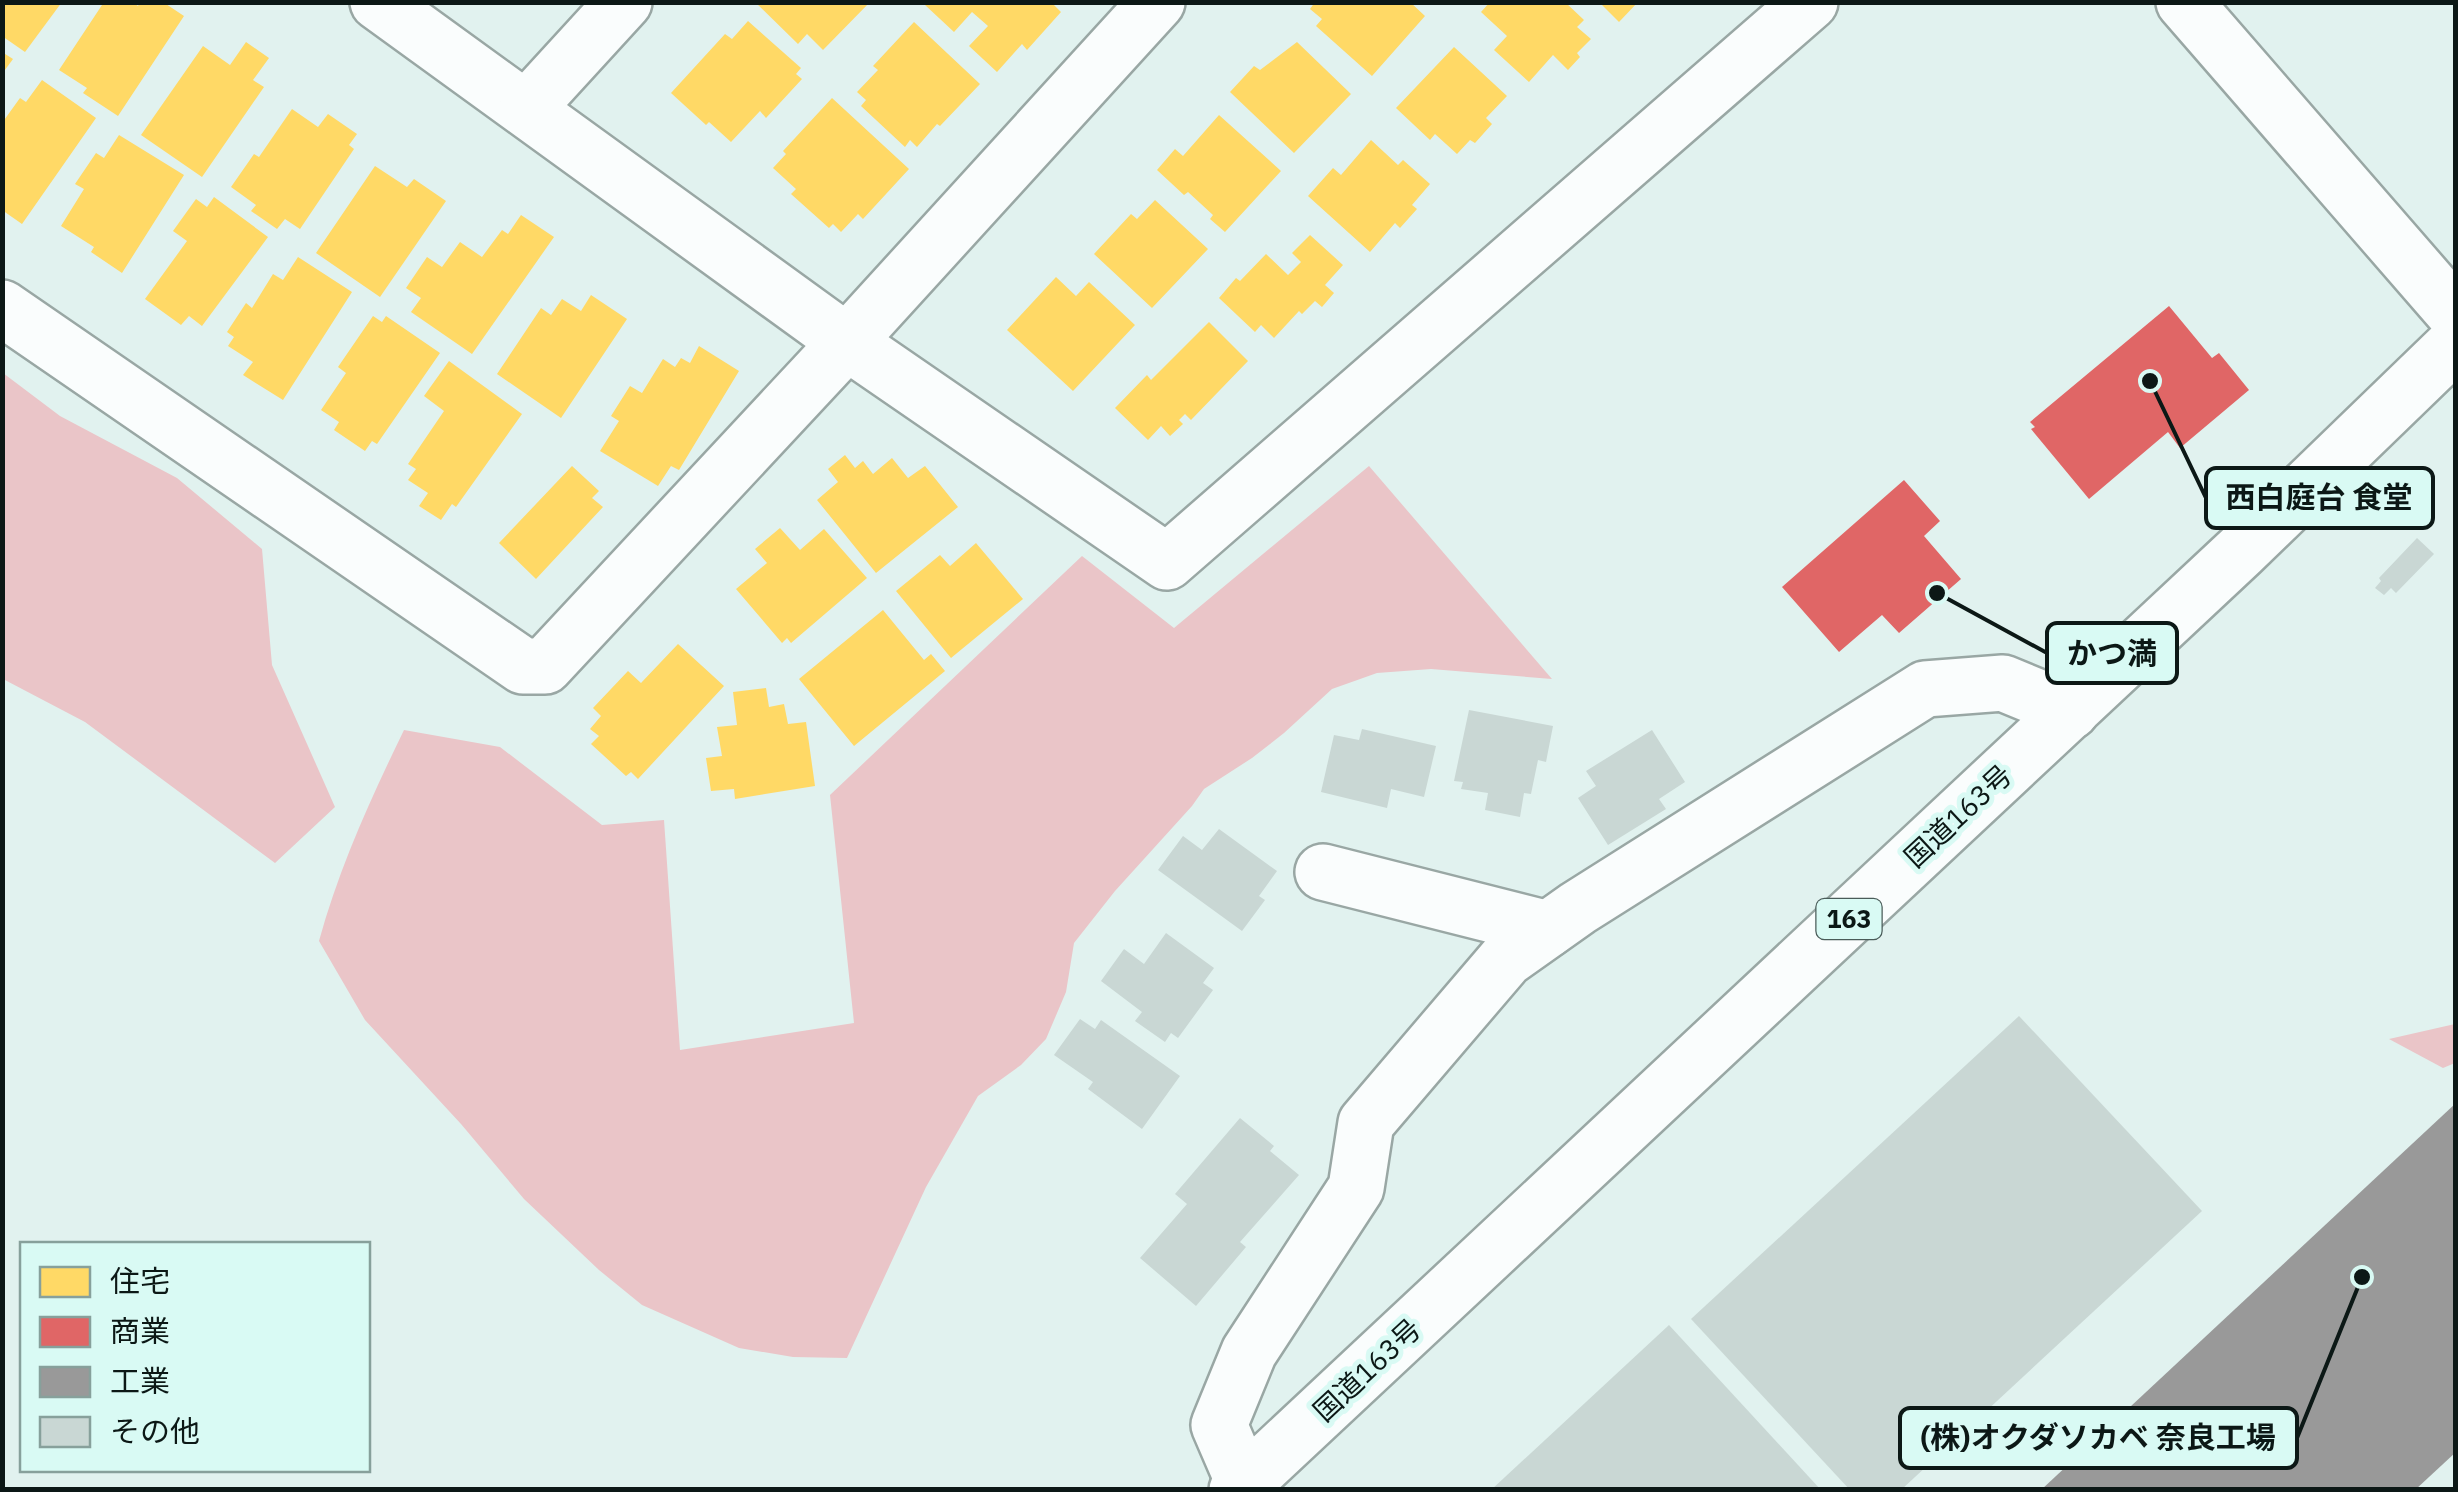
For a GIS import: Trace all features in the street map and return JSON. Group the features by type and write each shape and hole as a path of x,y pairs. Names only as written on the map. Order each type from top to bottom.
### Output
{"main road":[{"path":"378,2 847,342 1167,562 1810,2"},
{"path":"527,108 624,2"},
{"path":"2,308 523,666 544,666 1157,2"},
{"path":"2184,2 2456,315"},
{"name":"国道163号","path":"1241,1486 2071,711 2456,344"},
{"path":"1241,1486 1218,1425 1249,1352 1356,1188 1366,1123 1506,959 1925,690 2003,683 2071,711"},
{"path":"1323,872 1548,929"}],"shaded area":[{"path":"3,373 60,416 177,478 262,549 272,665 335,807 275,863 85,722 3,679"},
{"path":"1369,466 1552,679 1431,669 1377,673 1332,689 1252,758 1204,789 1074,943 1066,992 1046,1039 1021,1065 978,1096 926,1187 847,1358 793,1357 739,1348 642,1305 524,1199 365,1020 319,941 357,834 404,730 500,747 602,825 664,820 680,1050 854,1023 830,795 1082,556 1174,628"},
{"path":"2455,1024 2455,1063 2443,1068 2389,1039"}],"building: 住宅":[{"path":"2,2 62,2 25,52 2,36"},
{"path":"104,2 132,2 138,6 140,2 163,2 184,16 118,116 83,93 87,88 59,70"},
{"path":"755,2 870,2 823,50 807,34 798,44"},
{"path":"1051,2 1061,12 1027,50 1022,44 997,72 969,46 988,26 972,12 954,32 925,5"},
{"path":"1315,2 1410,2 1425,16 1372,76 1316,26 1322,19 1310,9"},
{"path":"1490,2 1565,2 1584,20 1577,27 1591,39 1568,70 1553,55 1529,82 1494,50 1507,36 1481,12"},
{"path":"1599,2 1638,2 1619,22"},
{"path":"748,21 801,68 796,74 802,79 766,118 760,111 731,142 671,93 725,34 732,39"},
{"path":"914,22 980,84 917,147 910,140 905,147 861,106 866,100 857,92 878,70 873,66"},
{"path":"246,42 269,58 253,80 264,87 202,177 141,135 203,46 230,65"},
{"path":"1297,42 1351,94 1294,153 1230,92 1254,66 1260,70"},
{"path":"1454,47 1507,96 1486,118 1492,124 1475,143 1470,140 1457,154 1435,134 1430,140 1396,108"},
{"path":"2,52 13,59 2,74"},
{"path":"42,80 96,118 22,224 2,210 2,123 20,98 26,102"},
{"path":"832,98 909,169 863,219 858,214 841,232 833,224 829,228 791,194 796,189 773,168 786,154 783,151"},
{"path":"292,109 318,127 328,114 357,134 349,145 354,149 300,229 285,219 277,229 251,211 256,205 231,187 254,154 259,157"},
{"path":"1219,115 1281,171 1225,232 1188,192 1184,195 1157,170 1175,149 1183,156"},
{"path":"119,135 184,175 122,273 91,252 94,247 61,226 84,189 75,184 96,153 104,158"},
{"path":"1371,140 1398,165 1403,160 1430,184 1412,205 1417,209 1400,228 1395,223 1370,252 1308,196 1333,168 1341,175"},
{"path":"375,166 407,187 414,179 446,201 380,297 316,253"},
{"path":"214,197 268,237 202,326 189,316 181,325 145,299 187,241 173,231 196,199 207,207"},
{"path":"1155,200 1208,249 1152,308 1094,254 1131,214 1137,219"},
{"path":"521,215 554,237 472,354 411,312 421,298 406,288 427,257 442,267 460,242 482,257 502,230 508,234"},
{"path":"1310,235 1343,265 1325,285 1334,293 1322,307 1315,301 1302,314 1299,311 1274,338 1261,325 1255,332 1219,298 1266,254 1288,275 1301,262 1292,253"},
{"path":"298,257 352,292 283,400 243,375 253,362 228,346 234,337 227,332 246,303 252,308 273,274 283,280"},
{"path":"1056,277 1076,296 1089,282 1135,325 1073,391 1007,330"},
{"path":"591,295 627,319 561,418 497,374 541,308 551,315 562,299 581,311"},
{"path":"373,316 382,322 386,316 440,353 377,444 372,441 365,451 334,430 339,422 321,410 346,373 338,367"},
{"path":"1209,322 1248,361 1191,420 1185,414 1179,420 1183,424 1170,436 1161,426 1148,440 1115,408 1147,375 1151,380"},
{"path":"699,346 739,371 679,470 671,466 658,486 600,451 619,421 611,416 630,386 642,393 663,359 675,367 681,358 690,363"},
{"path":"449,361 522,414 456,507 452,504 441,520 419,506 428,493 408,480 416,469 408,464 444,411 424,396"},
{"path":"845,455 855,468 863,461 873,474 892,458 908,478 925,466 958,507 876,573 817,500 838,482 828,469"},
{"path":"572,466 599,491 592,498 603,507 536,579 499,543"},
{"path":"780,528 800,550 824,529 867,578 791,643 787,638 782,643 736,589 767,563 755,549"},
{"path":"976,543 1023,599 951,658 896,591 940,555 950,566"},
{"path":"883,610 924,660 931,654 945,671 854,746 799,679"},
{"path":"678,644 724,686 638,779 631,772 626,776 591,744 599,736 590,729 601,716 593,708 628,671 641,683"},
{"path":"766,688 769,707 784,704 788,724 806,722 815,786 735,799 734,789 711,791 706,758 722,756 717,727 737,725 733,692"}],"building: 商業":[{"path":"2169,306 2212,358 2219,353 2249,390 2180,448 2168,432 2089,499 2031,429 2035,427 2030,422"},
{"path":"1904,480 1940,521 1924,536 1961,579 1899,633 1882,615 1839,652 1782,587"}],"building: 工業":[{"path":"2456,1103 2456,1452 2415,1490 2041,1490"}],"building: その他":[{"path":"2417,538 2434,554 2396,593 2391,588 2384,595 2375,588 2379,578"},
{"path":"1469,710 1553,726 1546,762 1538,760 1531,794 1524,793 1520,817 1485,810 1488,793 1461,789 1463,782 1454,781"},
{"path":"1362,729 1436,746 1424,797 1391,789 1387,808 1321,792 1334,735 1359,740"},
{"path":"1652,730 1685,782 1659,799 1666,809 1608,845 1578,798 1596,786 1586,771"},
{"path":"1219,829 1277,871 1259,896 1265,900 1242,931 1158,870 1183,836 1202,850"},
{"path":"1166,933 1214,968 1203,983 1213,990 1178,1038 1171,1033 1165,1042 1135,1021 1142,1012 1101,981 1124,949 1144,964"},
{"path":"2019,1016 2202,1211 1901,1490 1850,1490 1691,1319"},
{"path":"1080,1019 1095,1029 1101,1020 1180,1076 1142,1129 1088,1089 1093,1082 1054,1055"},
{"path":"1240,1118 1274,1146 1270,1151 1299,1175 1240,1242 1246,1247 1196,1306 1140,1258 1187,1204 1175,1194"},
{"path":"1669,1325 1821,1490 1491,1490"}],"place":[{"name":"西白庭台 食堂","path":"2150,381"},
{"name":"かつ満","path":"1937,593"},
{"name":"(株)オクダソカベ 奈良工場","path":"2362,1277"}]}
